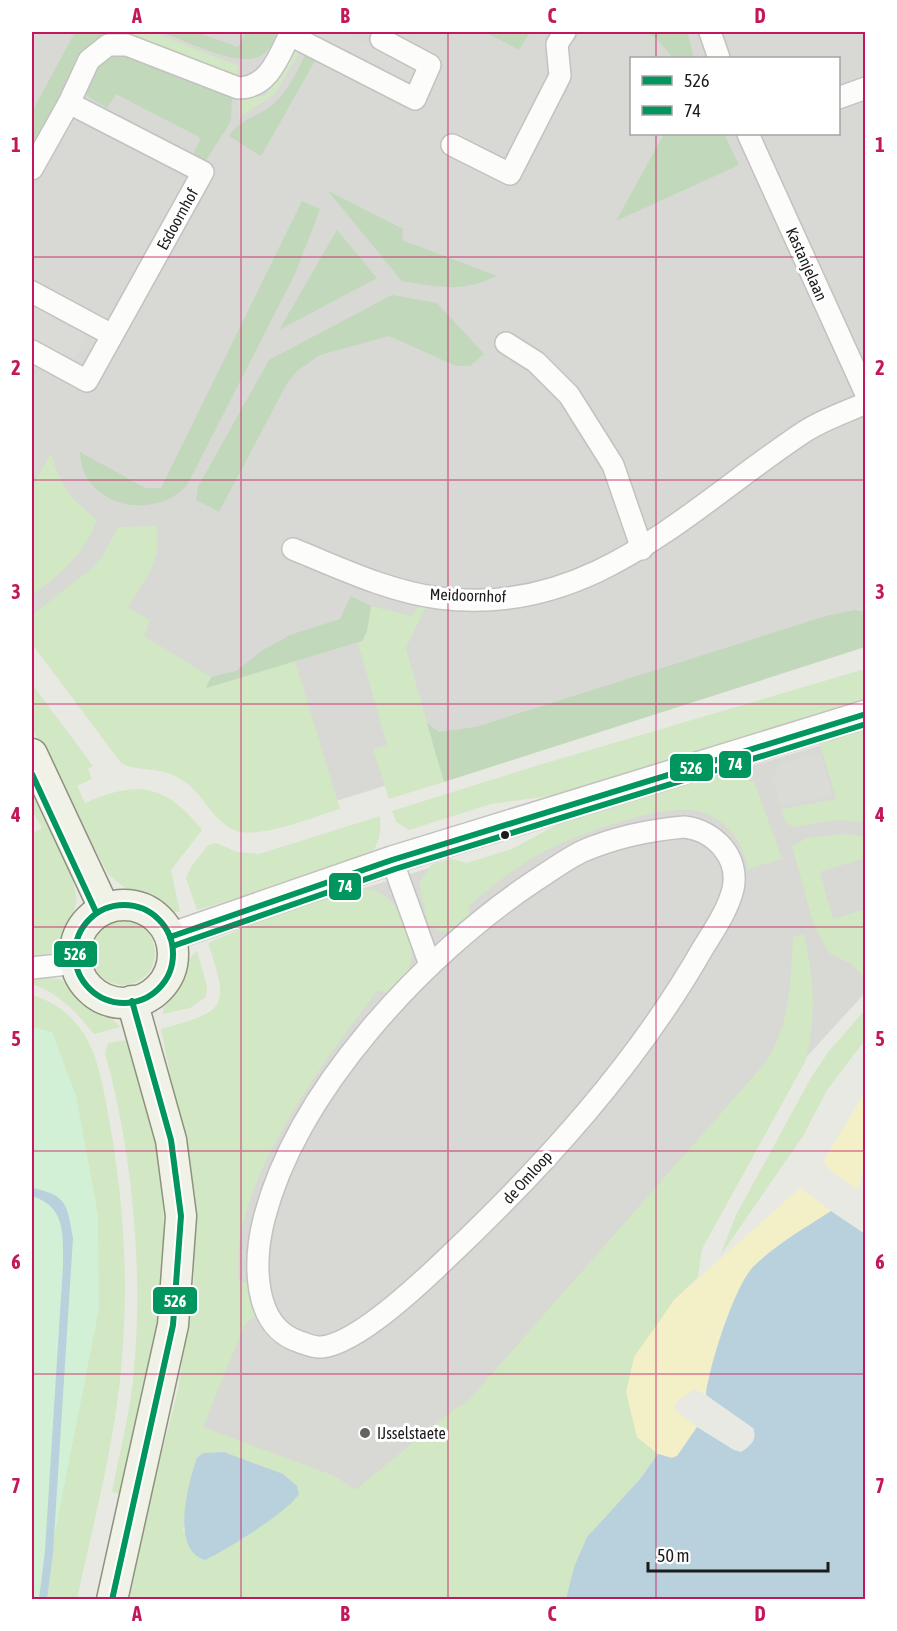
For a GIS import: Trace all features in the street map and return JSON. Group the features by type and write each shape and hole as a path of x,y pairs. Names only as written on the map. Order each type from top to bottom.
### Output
{"main road":[{"path":"32,754 104,908"},
{"path":"122,905 149,912 160,921 170,938 172,963 167,976 146,998 116,1002 101,998 88,988 80,975 76,963 75,943 81,929 104,908 122,905"},
{"path":"112,1599 173,1325 181,1216 171,1140 132,1001"}],"street":[{"path":"452,145 510,174 560,76 557,44 566,32"},
{"path":"710,32 719,57"},
{"path":"32,169 90,60 108,45 128,45 238,87 249,88 266,78 291,33 415,99 430,65 381,39"},
{"path":"840,97 866,88"},
{"name":"Esdoornhof","path":"32,351 87,381 203,172 69,103"},
{"name":"Kastanjelaan","path":"748,135 866,394"},
{"path":"32,292 112,334"},
{"path":"506,343 536,362 569,395 613,465 642,549"},
{"name":"Meidoornhof","path":"293,549 388,586 439,598 506,599 570,584 642,549 806,430 866,403"},
{"path":"170,938 392,861 866,714"},
{"name":"de Omloop","path":"694,828 720,844 733,869 732,892 719,921 667,1008 606,1087 522,1184 436,1268 362,1329 320,1347 289,1338 267,1314 258,1286 257,1265 263,1224 270,1197 302,1130 336,1073 373,1025 430,964 465,932 506,900 580,853 638,832 694,828"},
{"path":"392,861 430,964"},
{"path":"32,968 76,963"}],"shaded area":[{"path":"32,32 865,32 865,635 279,819 32,624"},
{"path":"319,32 345,32 424,73 416,89 316,37"},
{"path":"32,300 89,330 72,363 32,341"},
{"path":"865,732 865,993 801,1063 359,1512 187,1430 242,1116 348,893 442,864 482,864 734,771"},
{"path":"820,753 833,796 781,806 772,779 781,763"}],"green space":[{"path":"75,32 113,32 114,35 80,57 32,154 32,112"},
{"path":"125,32 151,32 239,66 237,77 126,35"},
{"path":"167,32 196,32 238,47 246,32 278,32 265,53 248,59 212,52 166,34"},
{"path":"485,32 530,32 519,50"},
{"path":"645,32 687,32 694,57 672,57 656,38"},
{"path":"302,48 275,94 239,118 239,98 264,96 279,79 292,53"},
{"path":"121,55 151,60 181,72 193,82 232,96 231,121 206,160 193,155 201,138 116,94 107,108 87,96 86,88 90,74 106,59"},
{"path":"305,55 316,59 261,156 229,136 243,122 277,101 291,83"},
{"path":"663,135 724,135 739,165 616,221"},
{"path":"328,191 403,229 402,240 497,276 461,287 440,287 402,281"},
{"path":"302,201 320,209 295,274 187,485 173,496 157,503 139,505 122,503 106,496 93,486 84,471 80,452 145,488 161,488"},
{"path":"337,230 377,278 279,330"},
{"path":"392,295 437,303 484,354 470,366 456,366 389,336 320,355 297,371 286,385 219,512 196,500 198,487 269,360"},
{"path":"51,453 67,491 97,520 92,532 70,563 53,580 32,595 32,487"},
{"path":"156,526 158,539 155,560 128,608 150,620 144,636 211,677 207,688 295,661 340,809 269,830 242,832 232,829 218,818 189,785 174,775 121,763 32,644 32,615 90,570 102,557 118,527"},
{"path":"351,596 371,606 367,631 362,641 206,688 211,677 236,671 263,650 290,635 340,619"},
{"path":"371,606 411,616 419,606 426,607 406,648 444,782 389,799 373,749 387,745 358,643 362,641 367,631"},
{"path":"855,610 865,612 865,647 444,782 427,723 439,732 476,727 826,616"},
{"path":"865,669 865,699 589,786 557,795 491,804 409,830 396,822 392,811 539,765"},
{"path":"32,684 93,766 88,769 92,779 77,786 85,803 120,791 135,789 150,791 163,795 176,803 202,830 171,870 180,912 172,912 130,892 108,874 32,728"},
{"path":"865,726 865,822 836,820 793,827 785,822 781,809 836,799 819,741"},
{"path":"739,765 750,782 754,781 782,859 748,869 742,849 732,832 716,819 697,811 662,812 597,829 543,852 504,877 469,906 469,917 451,931 441,932 428,925 419,883 432,864 452,859 467,863 512,849 569,818"},
{"path":"32,782 72,877 77,901 64,940 53,952 32,959 32,833 42,828 32,810"},
{"path":"380,816 378,840 364,860 197,910 186,878 191,867 208,845 216,843 237,852 259,854"},
{"path":"845,834 865,837 865,858 820,872 833,919 865,909 865,978 851,964 829,953 814,926 792,846 807,838"},
{"path":"350,889 378,892 396,907 407,927 412,949 411,959 409,969 402,979 388,994 378,990 332,1052 284,1127 263,1167 248,1206 239,1244 239,1280 248,1284 257,1313 244,1326 203,1427 335,1476 355,1490 453,1410 467,1402 766,1062 785,1017 790,986 793,937 804,934 813,998 809,1046 805,1062 702,1249 698,1277 674,1300 637,1437 658,1454 640,1479 587,1537 574,1567 566,1599 124,1600 178,1390 194,1277 190,1173 161,1029 199,1017 211,1011 218,1004 219,981 208,943 284,911","holes":["224,1452 283,1474 296,1499 219,1553 183,1531 197,1458 203,1453"]},
{"path":"117,921 129,921 146,930 153,941 155,953 153,965 146,976 129,985 117,985 105,980 96,971 91,959 91,947 96,935 105,926"},
{"path":"197,951 207,986 206,997 190,1008 163,1014 163,1008 175,981"},
{"path":"32,978 54,978 65,982 120,1027 94,1034 66,1004 51,993 32,984"},
{"path":"32,995 53,1004 66,1013 88,1040 102,1082 121,1204 125,1297 119,1388 104,1479 77,1599 47,1599 53,1553 32,1188"},
{"path":"865,1010 865,1040 827,1090 803,1136 720,1256 736,1215 812,1076 829,1051"},
{"path":"32,1027 52,1032 76,1095 98,1215 99,1309 42,1599 32,1600"},
{"path":"127,1040 153,1125 163,1202 164,1243 159,1321 122,1494 112,1492 133,1380 137,1299 136,1257 134,1215 123,1132 105,1053 108,1043"}],"sand":[{"path":"865,1092 865,1165 858,1190 829,1169 823,1161"},
{"path":"800,1188 831,1211 790,1237 753,1267 738,1292 724,1328 706,1395 694,1389 675,1403 675,1410 697,1427 677,1456 672,1458 658,1454 637,1437 626,1392 634,1357 674,1300"}],"water":[{"path":"32,1188 59,1198 67,1209 73,1238 53,1553 47,1600 39,1599 45,1551 63,1243 57,1214 43,1201 32,1196"},
{"path":"831,1211 865,1234 865,1599 566,1599 574,1567 587,1537 640,1479 658,1454 672,1458 677,1456 697,1427 741,1452 752,1442 753,1428 706,1395 724,1328 738,1292 753,1267 780,1244"},
{"path":"224,1452 283,1474 297,1486 299,1494 270,1520 241,1540 205,1560 194,1554 188,1543 184,1515 186,1499 197,1458 203,1453"}],"transit line":[{"name":"526","path":"170,937 392,860 866,714"},
{"name":"74","path":"173,946 395,869 866,724"},
{"name":"74","path":"32,774 96,912"},
{"name":"526","path":"124,905 143,909 158,920 169,935 173,954 169,973 158,988 143,999 124,1003 105,999 90,988 79,973 75,954 79,935 90,920 105,909 124,905"},
{"name":"526","path":"112,1600 173,1325 181,1216 171,1140 132,1001"}],"place":[{"name":"IJsselstaete","path":"365,1433"}]}
